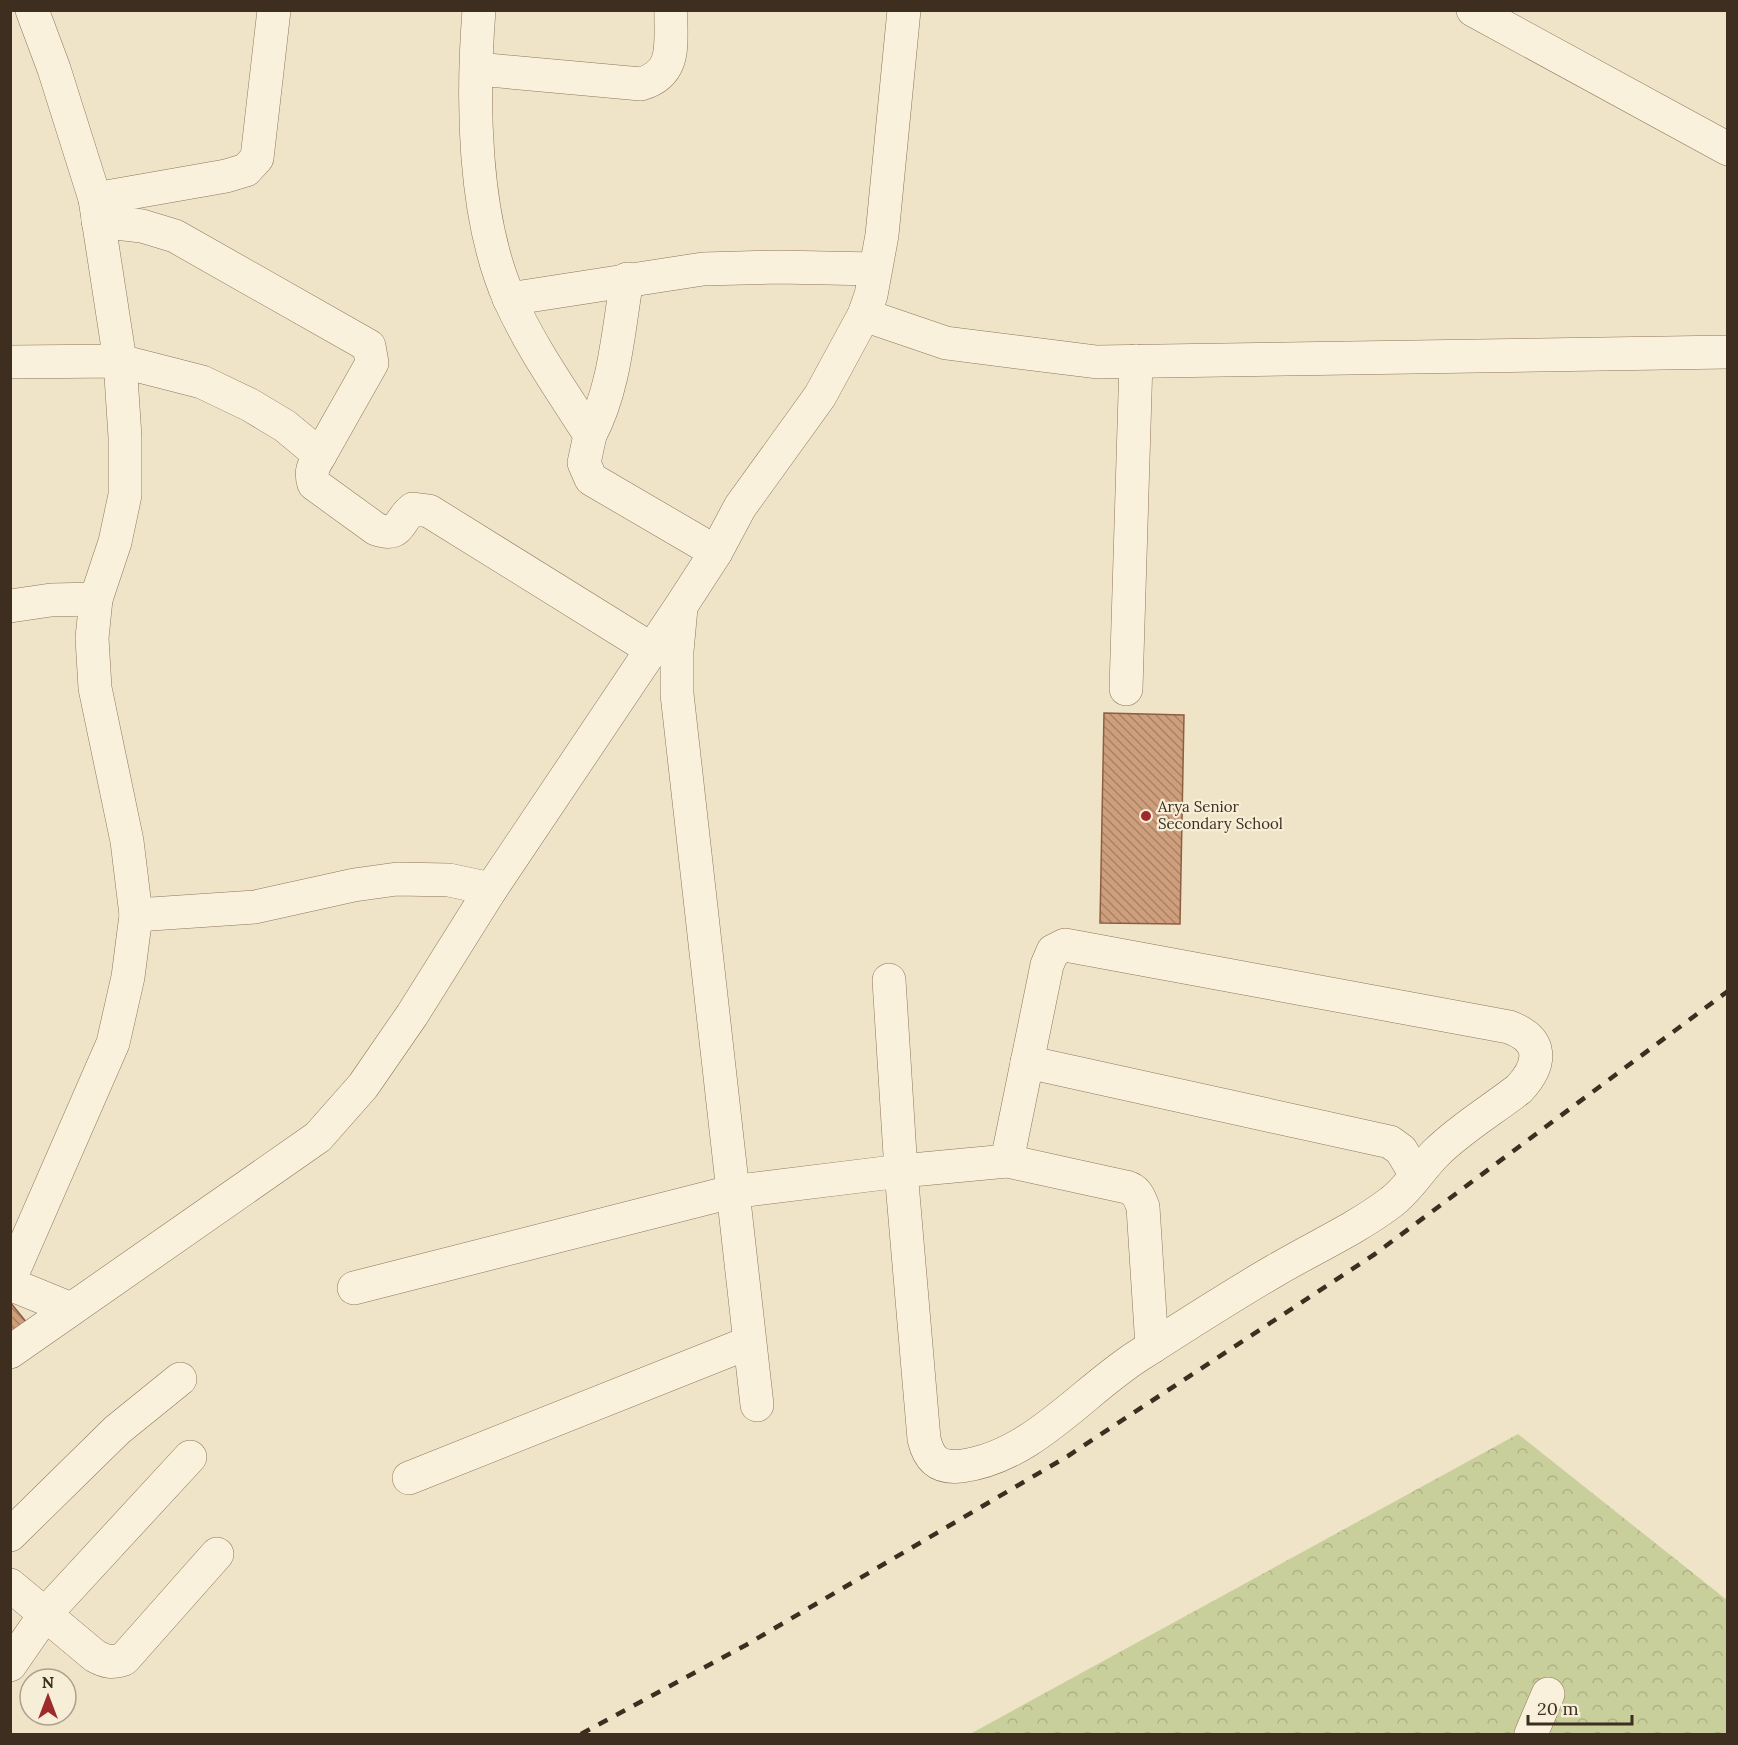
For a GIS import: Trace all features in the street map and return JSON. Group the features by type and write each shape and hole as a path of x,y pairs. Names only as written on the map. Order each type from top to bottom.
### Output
{"street":[{"path":"32,10 54,69 97,210 120,361 125,437 125,495 115,542 96,599 92,638 95,688 127,841 136,915 128,977 113,1043 10,1281 71,1309"},
{"path":"97,210 246,170 257,158 274,10"},
{"path":"479,10 478,140 485,207 497,265 509,299 548,369 590,435"},
{"path":"477,69 641,84 657,80 667,69 670,54 671,10"},
{"path":"10,1352 318,1137 363,1086 412,1015 491,889 716,552 740,507 820,396 864,315 882,235 904,10"},
{"path":"1473,10 1728,149"},
{"path":"97,210 175,236 369,346 372,363 312,466 311,475 314,484 376,529 387,533 395,531 413,509 429,511 651,649"},
{"path":"509,299 703,269 777,267 875,269"},
{"path":"627,279 609,387 602,412 590,435 584,463 591,479 716,552"},
{"path":"864,315 946,343 1097,362 1728,352"},
{"path":"10,362 120,361 202,382 250,405 285,426 320,455"},
{"path":"1126,689 1136,361"},
{"path":"10,606 51,600 96,599"},
{"path":"681,606 677,651 677,694 730,1192 757,1405"},
{"path":"136,915 255,907 354,885 397,879 449,880 491,889"},
{"path":"889,980 901,1171 924,1439 928,1455 937,1464 947,1467 974,1463 995,1456 1040,1432 1152,1347 1277,1269 1355,1229 1393,1201 1437,1152 1519,1089 1530,1077 1537,1062 1534,1046 1525,1033 1497,1024 1065,945 1053,951 1047,965 1007,1161"},
{"path":"1027,1062 1390,1142 1401,1150 1416,1175"},
{"path":"354,1288 730,1192 901,1171 1007,1161 1126,1187 1133,1189 1139,1196 1143,1207 1152,1347"},
{"path":"409,1478 748,1343"},
{"path":"10,1535 117,1430 180,1379"},
{"path":"10,1665 46,1613 190,1457"},
{"path":"10,1585 95,1656 106,1662 124,1659 217,1554"},
{"path":"1531,1734 1548,1694"}],"green space":[{"path":"1518,1434 1727,1600 1727,1734 970,1734"}],"building":[{"path":"1104,713 1184,715 1180,924 1100,923"},
{"path":"10,1302 27,1323 10,1338"}],"railway":[{"path":"581,1734 746,1645 1068,1456 1375,1254 1728,991"}],"place":[{"name":"Arya Senior Secondary School","path":"1146,816"}]}
